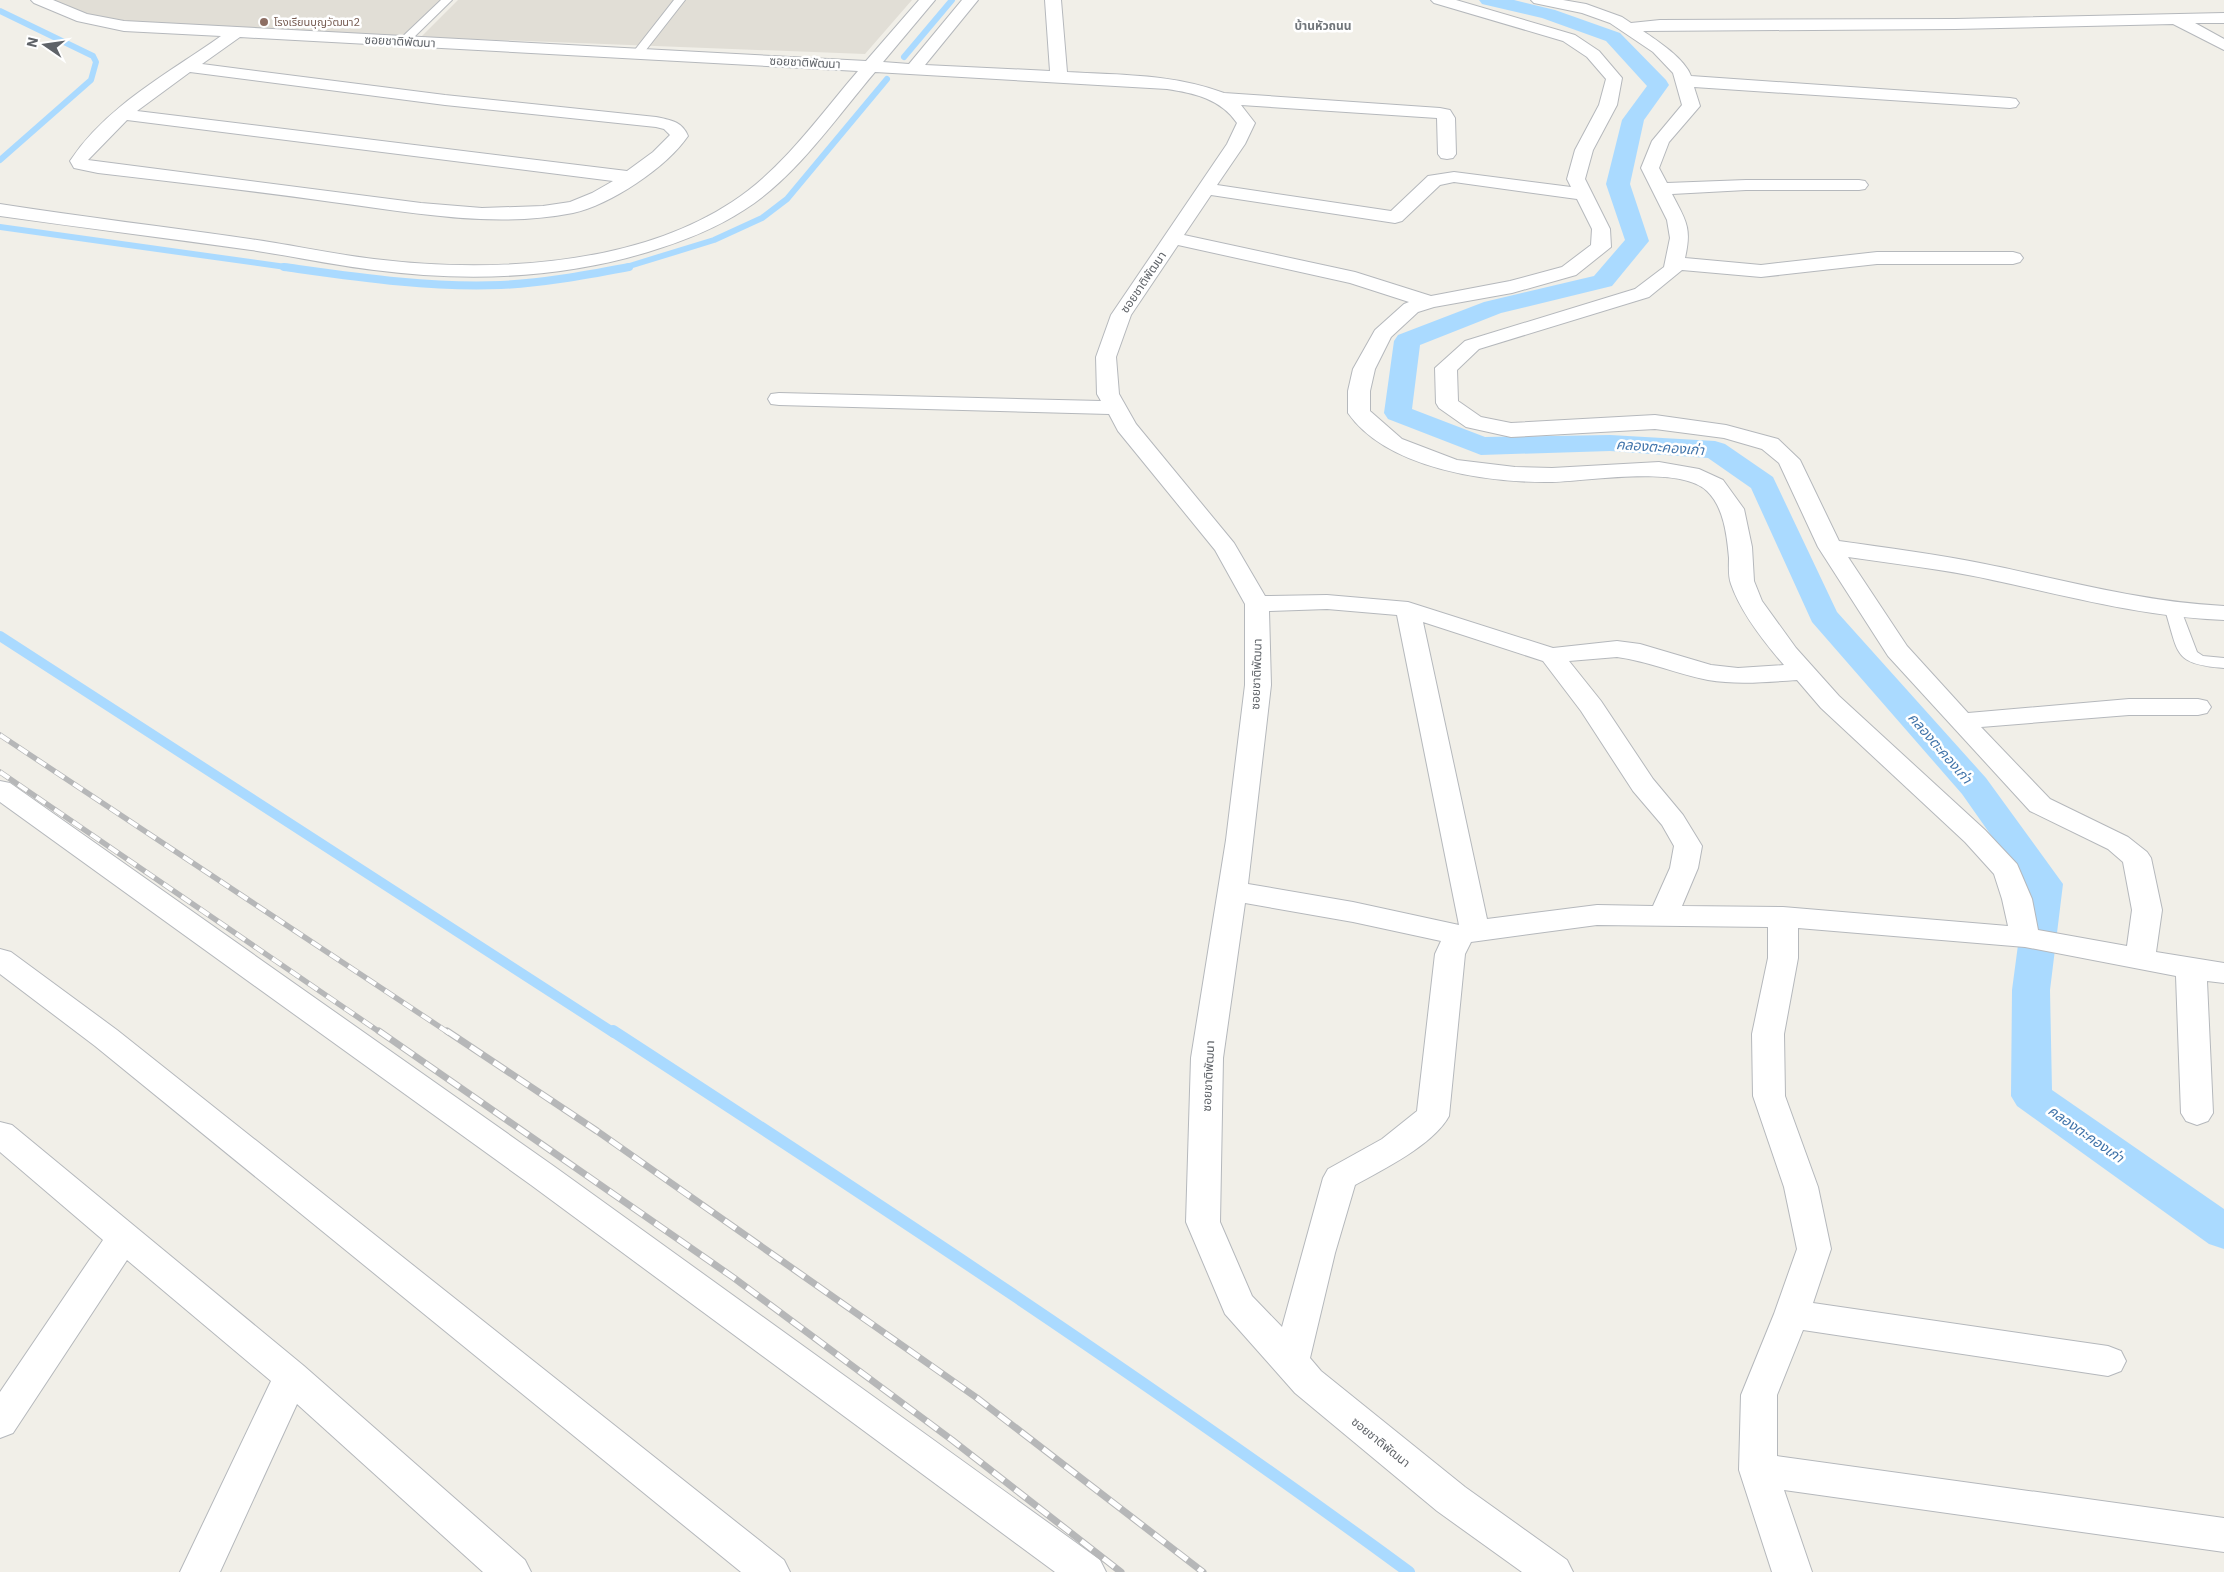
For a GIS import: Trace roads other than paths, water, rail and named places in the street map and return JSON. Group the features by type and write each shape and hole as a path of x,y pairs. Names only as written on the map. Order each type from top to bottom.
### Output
{"street":[{"name":"ซอยชาติพัฒนา","path":"39,0 83,18 124,26 1059,76 1170,84 1219,98 1233,107 1246,123 1236,144 1121,315 1106,357 1108,394 1126,426 1226,548 1257,604 1258,685 1232,891 1207,1058 1203,1222 1238,1304 1308,1382 1451,1499 1553,1572"},
{"path":"0,210 255,245 376,265 462,272 498,271 602,260 693,230 736,209 758,194 779,174 927,0"},
{"path":"914,68 970,0"},
{"path":"1052,0 1059,76"},
{"path":"1439,0 1569,38 1593,54 1614,78 1608,106 1584,150 1576,179 1601,229 1601,247 1570,271 1512,287 1430,302 1411,308 1382,334 1364,369 1359,391 1358,413 1394,444 1453,466 1514,474 1552,475 1659,469 1691,474 1715,485 1732,508 1740,547 1742,581 1750,602 1787,653 1830,702 1975,836 2007,871 2017,899 2025,938"},
{"path":"1542,0 1586,9 1616,20 1659,49 1681,72 1691,106 1661,141 1650,168 1676,220 1680,238 1672,268 1642,293 1472,345 1446,368 1447,403 1474,422 1511,430 1655,422 1726,432 1770,444 1789,460 1830,547 1898,651 2040,805 2118,843 2137,858 2147,910 2140,959"},
{"path":"1626,28 1660,25 1955,24 2224,18"},
{"path":"2175,19 2224,45"},
{"path":"187,67 446,100 656,122 670,125 677,131 678,136 672,146 629,177 592,200 574,207 502,214 439,210 98,168 80,164 79,161 82,156 104,132 124,115 153,91 187,67 237,32"},
{"path":"1684,81 2010,103"},
{"path":"1219,98 1440,112 1446,118 1447,154"},
{"path":"124,115 629,177"},
{"path":"1206,189 1395,217 1434,180 1454,177 1583,194"},
{"path":"1660,189 1859,185"},
{"path":"1173,238 1337,273 1430,302"},
{"path":"1674,263 1761,271 1877,258 2013,258"},
{"path":"779,399 1116,408"},
{"path":"1830,547 1982,571 2189,613 2224,613"},
{"path":"1257,604 1327,602 1408,609 1552,656 1617,649 1640,652 1718,673 1768,676 1804,672"},
{"path":"1291,1361 1318,1253 1340,1178 1394,1148 1433,1116 1450,954 1467,932 1408,609"},
{"path":"1552,656 1592,706 1643,785 1673,821 1688,846 1684,868 1663,916"},
{"path":"1961,721 2129,707 2198,707"},
{"path":"0,789 543,1176 1086,1572"},
{"path":"1232,891 1467,932 1597,915 1783,918 2025,938 2191,968 2224,972"},
{"path":"1783,918 1783,958 1768,1034 1769,1096 1801,1187 1814,1249 1792,1314 1759,1395 1758,1470 1792,1572"},
{"path":"0,959 137,1063 770,1572"},
{"path":"2191,968 2197,1113"},
{"path":"0,1134 291,1377 495,1566"},
{"path":"0,1422 124,1237"},
{"path":"1792,1314 2108,1361"},
{"path":"200,1572 291,1377"},
{"path":"1758,1470 2224,1535"}],"lane":[{"path":"404,41 446,0"},
{"path":"638,53 680,0"},
{"path":"2173,610 2187,650 2192,657 2224,663"}],"waterway":[{"path":"904,57 952,0"},
{"name":"คลองตะคองเก่า","path":"1489,0 1548,14 1613,37 1658,85 1633,120 1618,184 1637,241 1603,281 1493,307 1407,341 1398,413 1481,446 1610,443 1715,450 1763,483 1823,615 1974,786 2045,884 2031,990 2032,1096 2224,1232"},
{"path":"0,11 93,56 96,62 91,80 0,160"},
{"path":"623,268 714,240 762,218 787,199 887,79"},
{"path":"0,227 293,268"},
{"path":"284,267 392,281 446,285 501,285 533,282 629,267"},
{"path":"0,636 614,1033"},
{"path":"613,1031 915,1229 1114,1363 1409,1572"}],"railway":[{"path":"0,735 449,1033"},
{"path":"0,772 381,1033"},
{"path":"379,1031 734,1278 952,1440 1121,1572"},
{"path":"447,1031 597,1131 977,1398 1203,1572"}],"place":[{"name":"โรงเรียนบุญวัฒนา2","path":"264,22"}],"district":[{"name":"บ้านหัวถนน","path":"1323,25"}]}
